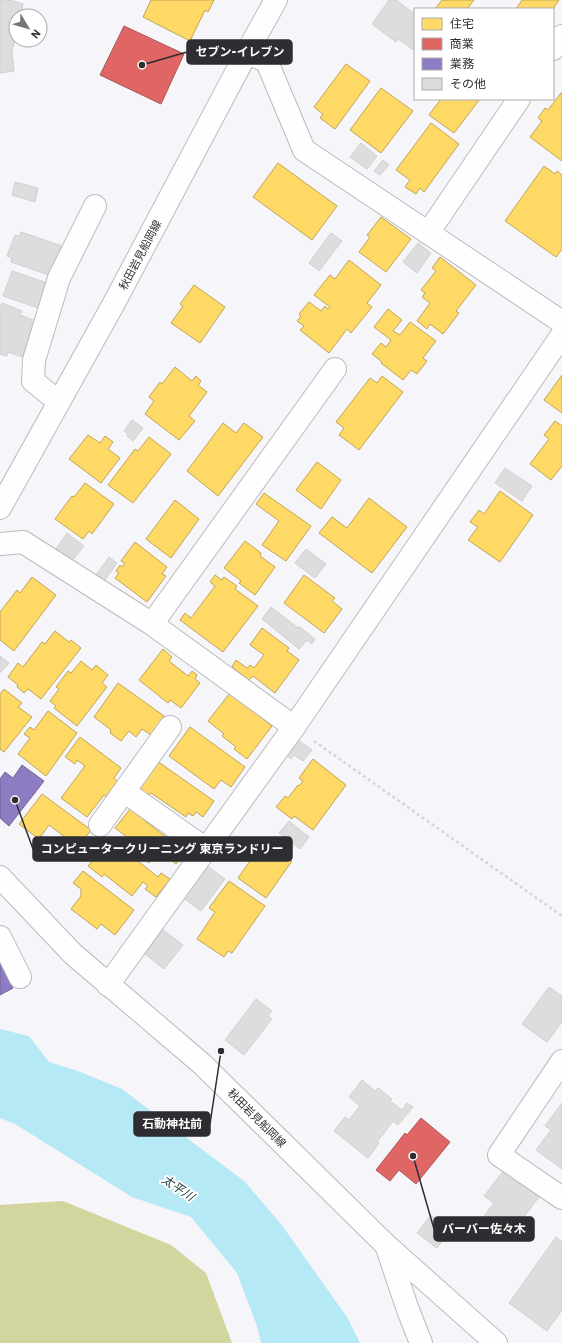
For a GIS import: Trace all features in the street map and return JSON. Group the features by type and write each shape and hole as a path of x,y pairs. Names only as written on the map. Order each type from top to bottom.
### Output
{"street":[{"name":"秋田岩見船岡線","path":"0,508 116,298 276,0"},
{"path":"554,48 562,36"},
{"path":"247,52 267,62 304,150 562,322"},
{"path":"428,233 518,100"},
{"path":"59,402 33,382 34,360 60,278 95,206"},
{"path":"108,985 294,727 562,335"},
{"path":"152,624 335,369"},
{"path":"0,544 23,542 152,624 294,727"},
{"path":"100,825 170,728"},
{"path":"125,792 206,849"},
{"name":"秋田岩見船岡線","path":"0,877 73,954 202,1064 386,1245 496,1343"},
{"path":"0,938 20,978"},
{"path":"562,1061 499,1155 562,1198"},
{"path":"386,1245 421,1343"}],"path":[{"path":"294,727 562,916"}],"green space":[{"path":"63,1201 171,1245 206,1273 232,1343 0,1343 0,1205"}],"water":[{"name":"太平川","path":"0,1029 29,1036 49,1062 78,1071 122,1089 244,1181 281,1224 347,1317 360,1343 261,1343 257,1326 237,1273 191,1217 132,1197 15,1124 0,1118"}],"building: 住宅":[{"path":"151,0 214,0 208,12 205,10 190,41 143,17"},
{"path":"442,0 474,0 468,8 436,8"},
{"path":"522,0 559,0 554,8 517,8"},
{"path":"346,64 370,81 335,129 320,118 323,114 314,107"},
{"path":"381,88 413,111 381,153 350,130"},
{"path":"561,93 562,161 530,137 542,121 538,118 545,108 548,110"},
{"path":"440,100 479,100 454,133 429,115"},
{"path":"431,123 459,144 424,192 420,188 416,194 405,187 410,180 396,170"},
{"path":"278,163 337,206 312,240 253,197"},
{"path":"544,166 555,174 557,171 562,175 562,249 556,257 505,221"},
{"path":"381,217 411,239 386,272 359,252 370,237 367,235"},
{"path":"440,257 476,285 456,311 459,313 443,334 430,324 427,329 417,321 430,303 422,297 425,293 421,290 436,271 432,268"},
{"path":"349,260 381,285 367,303 372,307 351,333 347,329 329,353 300,330 304,326 297,321 301,316 299,314 309,302 321,311 325,306 328,309 330,307 314,295 330,275 335,279"},
{"path":"194,285 225,307 200,343 171,323 183,306 180,304"},
{"path":"388,309 402,320 393,331 400,335 410,322 436,341 423,358 427,361 417,374 411,370 403,380 372,354 381,343 386,347 391,340 374,327"},
{"path":"175,367 192,381 196,376 201,381 198,385 207,392 189,416 195,421 179,440 145,414 154,401 149,397 160,382 162,384"},
{"path":"562,375 562,413 544,400"},
{"path":"382,376 403,392 359,450 339,435 344,428 336,422 370,378 377,383"},
{"path":"555,421 562,426 562,466 551,480 530,464 549,439 544,435"},
{"path":"223,423 236,433 244,423 263,437 218,496 187,471"},
{"path":"88,435 100,443 105,436 113,442 108,449 120,458 101,483 69,459"},
{"path":"149,437 171,454 133,503 108,485 135,449 138,451"},
{"path":"317,462 341,480 321,509 296,490"},
{"path":"85,483 114,504 92,534 89,531 83,539 55,519 72,496 74,497"},
{"path":"500,491 533,515 500,562 468,540 478,527 470,522 479,510 484,514"},
{"path":"264,493 311,526 286,561 262,545 279,521 256,504"},
{"path":"369,498 407,527 372,573 319,533 332,517 347,528"},
{"path":"175,500 199,519 171,558 146,539"},
{"path":"245,541 261,553 260,556 275,567 255,595 239,583 241,581 224,568"},
{"path":"135,542 167,567 162,574 166,576 147,602 115,578 119,573 116,571 120,565 122,567 125,563 121,561"},
{"path":"215,575 222,580 224,577 237,586 235,589 258,606 223,652 180,620 185,613 191,618 215,586 210,582"},
{"path":"304,575 335,598 332,601 342,609 324,633 284,603"},
{"path":"32,577 56,595 14,651 0,640 0,612 17,590 20,593"},
{"path":"262,628 289,648 287,651 299,660 275,693 253,676 249,680 232,667 236,660 247,668 250,665 254,668 264,655 250,645"},
{"path":"55,631 69,642 71,640 81,648 41,699 28,689 24,693 17,687 18,685 8,677 18,663 23,667 42,642 45,644"},
{"path":"163,649 172,657 169,661 188,676 192,671 197,675 195,679 200,683 181,708 170,700 168,703 139,680"},
{"path":"81,661 92,670 96,665 108,675 102,683 107,687 77,726 54,708 56,706 50,701 59,689 56,687 68,671 71,673"},
{"path":"118,683 164,716 151,735 142,729 136,737 129,731 121,741 110,733 111,730 94,717"},
{"path":"4,689 22,703 18,707 32,717 4,752 0,749 0,694"},
{"path":"230,693 272,726 247,759 234,749 236,747 222,736 224,734 208,721"},
{"path":"48,711 77,733 46,776 18,754 30,738 24,734 30,727 34,730"},
{"path":"190,727 245,767 231,787 221,780 214,789 169,756"},
{"path":"80,737 121,768 114,778 118,782 106,797 104,795 87,817 61,798 85,766 77,760 75,764 65,757"},
{"path":"313,759 346,785 313,830 294,816 292,819 276,807 285,796 288,798 303,781 299,778"},
{"path":"157,761 214,801 203,817 196,812 193,816 188,813 186,817 151,793 148,796 138,789"},
{"path":"42,794 91,830 78,847 49,825 39,839 19,824"},
{"path":"130,809 185,852 176,864 159,850 149,863 143,858 147,852 115,828"},
{"path":"110,839 158,877 161,873 170,879 156,897 145,889 148,886 143,882 132,896 104,874 102,877 88,866"},
{"path":"264,841 292,861 266,898 238,878"},
{"path":"83,871 134,910 115,935 101,924 97,929 71,909 81,896 81,889 73,883"},
{"path":"229,881 265,906 232,953 228,951 224,957 197,939 215,912 209,908"}],"building: 商業":[{"path":"124,26 184,54 161,104 100,75"},
{"path":"421,1118 450,1142 416,1184 399,1170 390,1181 376,1170 405,1133 407,1135"}],"building: 業務":[{"path":"22,765 44,781 9,826 0,818 0,779 5,772 13,778"},
{"path":"0,963 13,988 0,995"}],"building: その他":[{"path":"0,0 10,0 23,4 22,8 8,8 8,48 13,48 14,71 0,73"},
{"path":"389,0 396,0 414,13 414,50 398,39 396,42 372,24"},
{"path":"361,143 377,156 367,169 350,157"},
{"path":"383,160 389,165 380,175 374,171"},
{"path":"15,182 38,188 35,202 12,195"},
{"path":"21,232 62,246 52,276 11,262 12,258 7,256 15,235 19,236"},
{"path":"331,233 342,241 319,271 309,263"},
{"path":"418,243 431,253 417,273 403,262"},
{"path":"12,271 47,283 38,308 3,296"},
{"path":"2,303 22,311 20,315 36,321 22,357 8,352 7,356 0,354 0,307"},
{"path":"132,420 143,428 133,441 124,431"},
{"path":"505,468 532,486 522,501 495,483"},
{"path":"67,533 84,546 72,561 56,549"},
{"path":"306,549 326,564 315,578 295,563"},
{"path":"109,557 117,563 104,581 96,575"},
{"path":"271,607 315,639 312,644 307,640 299,649 262,619"},
{"path":"0,656 9,663 0,673"},
{"path":"295,738 312,750 303,761 294,755 291,759 284,753"},
{"path":"289,821 309,837 300,849 279,833"},
{"path":"206,865 225,879 201,911 182,897"},
{"path":"163,930 183,945 164,969 145,954"},
{"path":"549,987 562,996 562,1022 547,1042 522,1024"},
{"path":"256,999 272,1011 268,1016 272,1019 244,1055 225,1040"},
{"path":"362,1080 375,1091 378,1088 392,1099 390,1101 402,1110 407,1103 413,1107 398,1125 393,1121 377,1142 379,1143 368,1158 334,1131 345,1117 349,1120 360,1106 349,1097"},
{"path":"562,1103 562,1169 536,1150 551,1130 545,1126"},
{"path":"506,1168 539,1197 506,1240 481,1220 494,1203 484,1196"},
{"path":"431,1215 450,1230 437,1248 417,1233"},
{"path":"556,1237 562,1242 562,1310 547,1331 509,1303"}],"place":[{"name":"セブン-イレブン","path":"142,65"},
{"name":"コンピュータークリーニング 東京ランドリー","path":"15,800"},
{"name":"石動神社前","path":"221,1051"},
{"name":"バーバー佐々木","path":"413,1156"}]}
